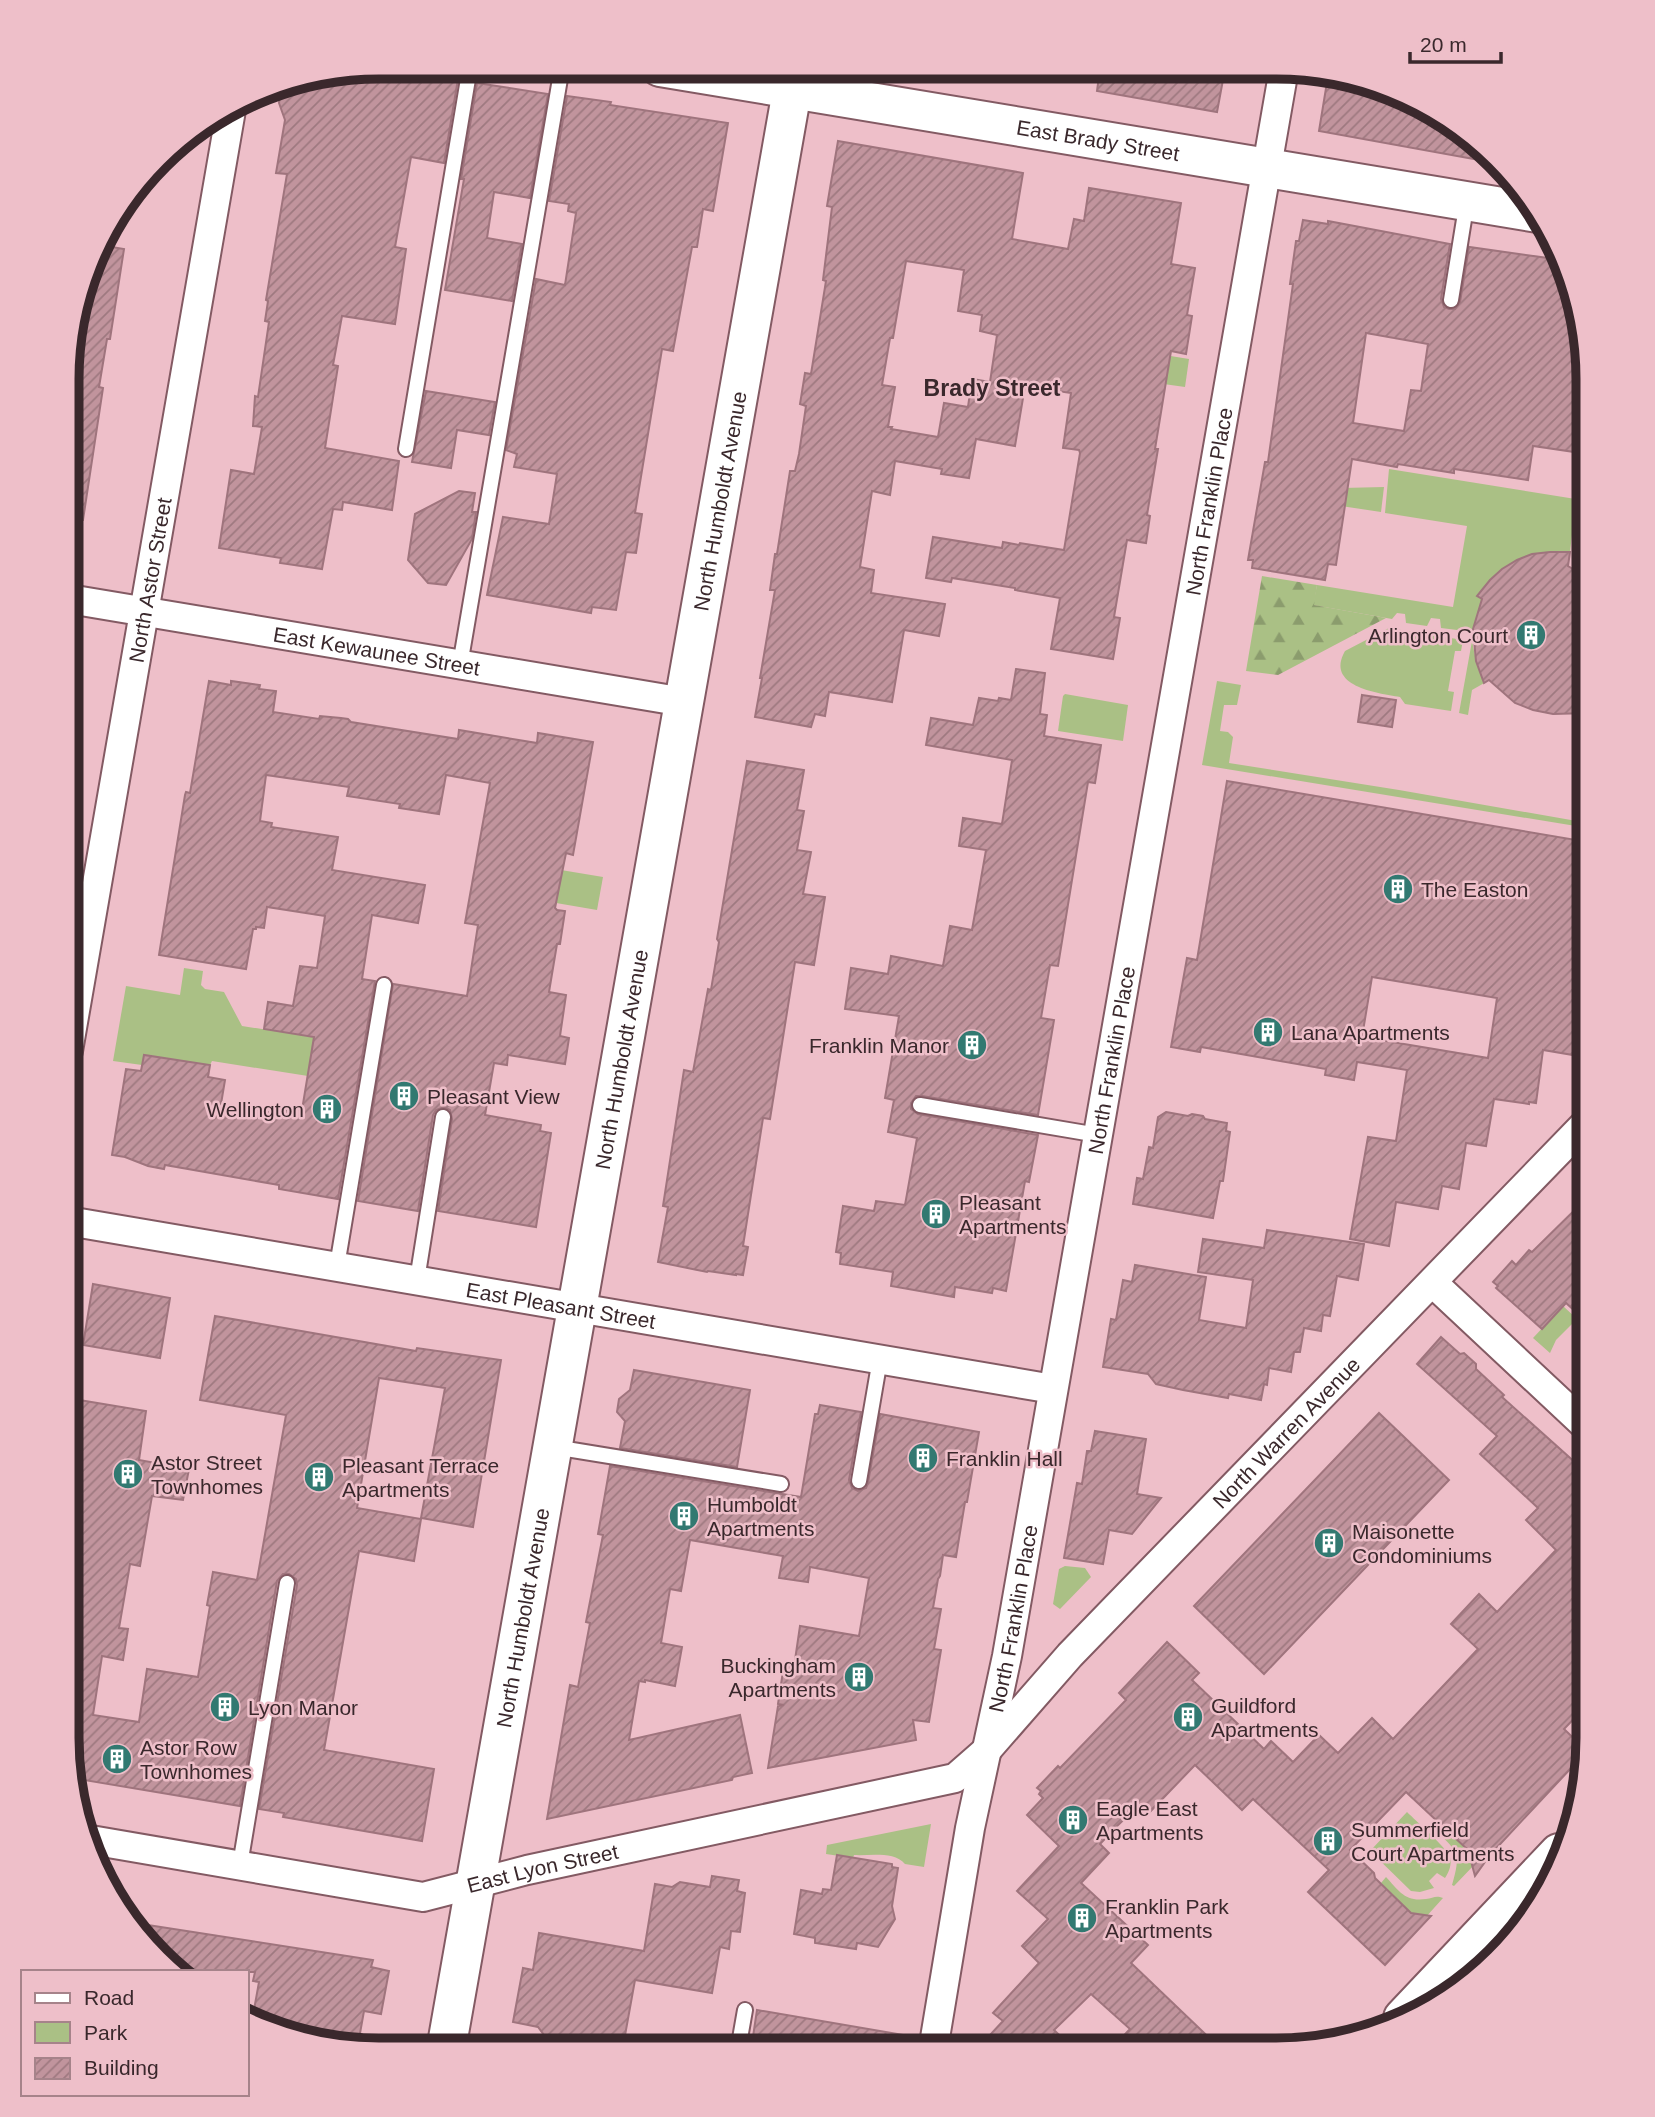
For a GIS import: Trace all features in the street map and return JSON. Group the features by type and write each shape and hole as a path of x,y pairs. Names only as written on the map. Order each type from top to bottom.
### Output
{"street":[{"name":"North Humboldt Avenue","path":"448,2038 794,79"},
{"name":"East Brady Street","path":"799,79 1266,168 1525,211"},
{"name":"North Franklin Place","path":"935,2038 970,1828 1007,1656 1282,79"},
{"name":"North Astor Street","path":"79,987 230,118"},
{"name":"East Kewaunee Street","path":"79,601 684,702"},
{"name":"North Warren Avenue","path":"987,1750 1077,1648 1576,1134"},
{"name":"East Pleasant Street","path":"79,1223 1054,1389"},
{"path":"1433,1283 1576,1418"},
{"name":"East Lyon Street","path":"97,1841 423,1897 476,1882 955,1778 987,1750"},
{"path":"1423,1999 1462,1964 1545,1871"}],"lane":[{"path":"406,449 468,79"},
{"path":"460,665 560,79"},
{"path":"1451,300 1467,201"},
{"path":"337,1266 384,985"},
{"path":"920,1105 1098,1135"},
{"path":"418,1280 443,1117"},
{"path":"859,1481 880,1359"},
{"path":"552,1447 781,1484"},
{"path":"240,1865 287,1583"},
{"path":"740,2038 745,2010"}],"green space":[{"path":"1140,351 1189,359 1185,387 1128,379"},
{"path":"1389,469 1576,499 1576,536 1572,535 1570,552 1530,556 1517,560 1496,574 1479,596 1483,600 1473,632 1441,628 1440,619 1431,618 1427,626 1406,623 1405,614 1397,613 1392,619 1313,605 1317,585 1453,607 1467,526 1385,513"},
{"path":"1384,487 1381,512 1341,506 1342,488"},
{"path":"1262,576 1317,585 1314,605 1386,618 1278,675 1246,671"},
{"path":"1389,628 1463,640 1461,651 1455,651 1448,691 1454,692 1451,711 1405,704 1400,697 1367,690 1347,680 1341,663 1345,651"},
{"path":"1472,641 1476,661 1486,682 1472,690 1468,715 1459,713"},
{"path":"1217,681 1241,685 1237,705 1224,705 1220,731 1228,732 1233,737 1229,763 1576,821 1576,826 1202,765"},
{"path":"1065,694 1128,705 1123,741 1058,731"},
{"path":"549,868 603,877 597,910 492,892"},
{"path":"184,968 203,971 201,985 205,989 224,992 242,1026 314,1037 308,1076 212,1061 210,1065 144,1055 142,1065 113,1061 126,986 180,995"},
{"path":"1563,1306 1576,1318 1556,1340 1550,1353 1533,1338"},
{"path":"1065,1566 1085,1568 1091,1577 1060,1609 1053,1604 1059,1569"},
{"path":"1407,1812 1443,1847 1451,1860 1445,1878 1437,1873 1429,1881 1434,1888 1420,1892 1411,1891 1370,1851"},
{"path":"1439,1823 1470,1851 1476,1863 1454,1886 1457,1859 1452,1847 1433,1828"},
{"path":"931,1824 924,1867 905,1864 895,1857 881,1855 854,1855 853,1858 826,1854 827,1845"},
{"path":"1386,1877 1399,1891 1413,1899 1443,1898 1425,1918 1411,1913 1381,1883"}],"building":[{"path":"458,79 444,163 411,157 395,247 406,249 395,324 342,316 333,365 338,366 325,448 399,461 392,510 343,502 342,510 333,509 322,569 280,563 281,558 219,548 231,470 254,474 262,427 253,426 255,396 258,397 269,322 265,321 266,300 287,174 276,173 285,120 279,103 282,95 339,81"},
{"path":"1099,79 1223,79 1217,112 1097,91"},
{"path":"477,83 548,94 530,198 494,192 487,238 522,244 512,301 445,290"},
{"path":"1327,83 1373,95 1409,110 1443,129 1483,161 1319,131"},
{"path":"567,96 728,123 713,211 703,209 697,247 692,247 673,351 662,349 635,513 642,514 636,553 626,552 616,610 592,607 591,613 487,595 503,517 549,524 557,474 514,467 517,454 506,450 536,279 565,285 576,213 568,211 569,204 549,201"},
{"path":"838,141 1023,173 1012,239 1068,249 1074,219 1084,221 1089,188 1181,203 1171,264 1195,268 1187,315 1192,316 1186,354 1171,351 1155,449 1158,449 1147,515 1150,516 1146,543 1127,540 1114,617 1120,618 1113,659 1051,649 1060,598 952,578 951,582 926,578 933,537 1002,548 1003,542 1064,550 1080,453 1079,450 1063,448 1071,393 1025,386 1015,446 976,439 969,478 941,474 942,469 895,461 890,495 872,491 860,567 874,570 871,593 945,604 939,636 904,630 892,702 829,692 825,716 815,714 811,727 755,717 775,590 770,590 775,554 790,471 795,471 799,454 806,406 800,404 805,373 811,374 826,281 823,280 832,207 827,206","holes":["906,261 964,270 958,311 982,315 980,331 997,335 990,382 972,379 968,407 944,403 938,437 891,429 892,427 888,427 895,387 882,385"]},
{"path":"1303,220 1328,224 1328,221 1450,244 1441,299 1444,307 1449,309 1455,309 1460,302 1469,247 1551,258 1566,301 1574,339 1576,452 1533,446 1528,480 1454,469 1454,473 1398,464 1397,467 1352,459 1336,565 1328,564 1325,580 1252,568 1253,560 1248,560 1265,462 1268,462 1293,284 1290,284 1296,241 1299,241","holes":["1366,333 1428,344 1421,391 1411,390 1404,431 1353,423"]},
{"path":"110,247 124,249 110,339 107,339 99,387 103,388 83,520 79,520 79,359 89,301"},
{"path":"426,391 495,402 489,435 457,430 451,468 412,462"},
{"path":"459,491 475,493 472,512 476,512 472,539 446,585 428,583 408,560 415,514"},
{"name":"Arlington Court","path":"1570,552 1568,566 1576,571 1576,713 1553,714 1515,703 1489,680 1484,683 1476,661 1473,629 1482,599 1477,596 1502,569 1532,554"},
{"path":"1016,669 1045,673 1040,714 1047,715 1044,736 1101,745 1095,783 1088,782 1058,966 1050,965 1041,1018 1054,1020 1038,1115 922,1096 916,1096 911,1103 911,1109 918,1114 1038,1135 1029,1182 1025,1181 1006,1291 993,1288 992,1293 955,1287 954,1297 891,1286 893,1272 840,1264 841,1253 836,1252 843,1206 874,1211 876,1201 905,1205 917,1138 888,1132 894,1100 885,1098 899,1016 845,1009 851,968 888,974 891,956 943,966 950,926 972,930 986,850 959,846 963,818 1002,824 1012,760 926,745 931,718 973,725 979,698 1011,700"},
{"path":"209,681 231,685 231,681 260,685 259,689 276,691 273,712 319,719 320,716 348,719 351,722 458,739 459,730 537,743 538,733 593,742 573,855 566,853 555,908 565,911 549,992 566,995 560,1036 569,1038 565,1064 508,1055 507,1065 494,1063 485,1115 541,1125 540,1131 551,1133 536,1227 438,1211 452,1119 450,1110 444,1107 436,1110 433,1115 418,1211 358,1201 393,984 467,996 478,925 465,923 490,783 446,775 439,814 399,808 400,804 347,796 349,787 266,775 260,821 272,823 271,827 338,837 332,870 425,885 418,923 372,915 362,979 375,981 338,1199 279,1189 279,1185 165,1165 164,1169 148,1166 112,1155 126,1069 141,1071 144,1055 210,1065 208,1077 225,1080 221,1104 275,1113 276,1106 302,1110 314,1037 264,1029 268,1002 293,1006 300,966 317,968 325,916 267,907 264,928 253,929 246,969 159,955 185,795 186,792 190,793"},
{"path":"1362,695 1396,700 1392,727 1358,722"},
{"path":"747,761 804,770 797,810 804,811 797,850 811,852 803,894 825,897 814,965 795,962 770,1119 763,1118 743,1246 748,1247 743,1275 736,1275 658,1262 668,1207 663,1206 684,1070 693,1072 708,989 711,990"},
{"name":"The Easton","path":"1227,781 1576,840 1576,1037 1573,1055 1543,1050 1536,1103 1494,1099 1486,1146 1466,1143 1459,1189 1442,1186 1438,1209 1396,1202 1389,1246 1350,1239 1368,1137 1396,1141 1407,1070 1357,1062 1354,1080 1325,1075 1326,1069 1201,1047 1200,1052 1171,1047 1187,958 1197,960","holes":["1372,977 1497,998 1488,1058 1362,1037"]},
{"path":"1166,1112 1188,1116 1192,1114 1227,1123 1226,1131 1230,1132 1223,1181 1220,1181 1213,1218 1133,1204 1137,1178 1143,1179 1149,1147 1153,1148 1158,1117"},
{"path":"1576,1209 1576,1312 1566,1303 1542,1329 1496,1288 1498,1286 1493,1282 1512,1261 1516,1265 1529,1250 1532,1252"},
{"path":"1267,1230 1364,1244 1358,1280 1337,1276 1330,1316 1323,1315 1321,1331 1304,1328 1300,1352 1294,1352 1291,1372 1269,1368 1267,1385 1264,1384 1261,1400 1229,1394 1228,1398 1183,1390 1156,1384 1148,1374 1103,1367 1111,1319 1116,1320 1123,1280 1132,1282 1135,1265 1206,1277 1199,1320 1246,1328 1253,1280 1198,1272 1203,1239 1264,1248"},
{"path":"93,1284 170,1298 160,1358 83,1345"},
{"path":"215,1316 416,1351 417,1348 501,1360 473,1527 421,1518 445,1388 379,1378 357,1508 421,1519 414,1561 359,1551 324,1750 434,1769 422,1841 283,1817 284,1813 259,1809 297,1585 296,1579 289,1574 283,1574 277,1581 240,1806 81,1780 79,1758 79,1400 146,1411 139,1460 189,1469 183,1500 152,1496 140,1566 130,1564 119,1628 128,1629 123,1660 102,1656 93,1715 139,1722 147,1669 198,1677 213,1572 257,1580 286,1415 200,1400"},
{"path":"1441,1337 1476,1364 1476,1369 1504,1395 1502,1397 1576,1463 1576,1716 1564,1729 1576,1740 1575,1763 1490,1855 1475,1876 1468,1850 1406,1792 1350,1850 1411,1913 1431,1916 1385,1965 1308,1892 1329,1870 1253,1799 1242,1810 1195,1765 1146,1816 1137,1807 1116,1827 1100,1844 1109,1853 1081,1883 1148,1945 1131,1963 1209,2038 1121,2038 1130,2029 1091,1994 1054,2030 1062,2038 987,2038 1003,2021 993,2013 1039,1963 1022,1946 1048,1919 1017,1891 1059,1846 1027,1815 1043,1798 1037,1788 1126,1700 1119,1693 1167,1642 1199,1673 1192,1680 1264,1749 1271,1741 1293,1762 1319,1735 1338,1753 1372,1718 1393,1739 1478,1649 1451,1624 1479,1594 1497,1612 1556,1550 1526,1520 1538,1508 1480,1454 1497,1436 1417,1364"},
{"path":"634,1370 750,1390 737,1467 620,1448 625,1421 617,1412 619,1399 630,1390"},
{"path":"820,1405 861,1412 849,1480 852,1488 858,1491 866,1488 868,1483 880,1414 979,1432 956,1557 943,1555 933,1608 941,1609 934,1649 941,1650 929,1722 913,1720 916,1740 768,1768 778,1706 784,1705 778,1704 784,1665 794,1667 800,1626 859,1636 869,1578 810,1567 808,1582 779,1578 783,1556 690,1540 681,1591 670,1589 661,1643 682,1647 675,1686 639,1681 629,1740 740,1715 752,1773 733,1777 732,1780 547,1819 570,1685 578,1687 590,1623 586,1622 603,1535 598,1534 610,1466 801,1497 815,1414 818,1414"},
{"name":"Maisonette Condominiums","path":"1379,1413 1449,1480 1264,1674 1194,1606"},
{"path":"1095,1431 1146,1439 1137,1494 1161,1498 1132,1534 1109,1530 1103,1564 1064,1558 1077,1483 1082,1484 1087,1451 1091,1451"},
{"path":"837,1855 892,1864 892,1867 898,1868 892,1906 895,1919 878,1947 857,1943 856,1949 815,1943 815,1938 794,1934 801,1890 822,1894 823,1889 831,1890"},
{"path":"712,1876 739,1880 737,1891 745,1893 740,1932 731,1931 729,1949 720,1947 712,1993 635,1980 625,2038 586,2035 584,2038 562,2038 544,2035 538,2027 513,2022 523,1968 533,1970 539,1933 644,1951 655,1884 672,1887 680,1882 710,1887"},
{"path":"144,1924 373,1960 371,1967 389,1971 381,2014 364,2011 359,2038 301,2028 254,2011 259,1982 253,1981 255,1972 188,1970 166,1951"},
{"path":"757,2010 915,2037 915,2038 753,2038"}],"place":[{"name":"Arlington Court","path":"1531,635"},
{"name":"The Easton","path":"1398,889"},
{"name":"Lana Apartments","path":"1268,1032"},
{"name":"Franklin Manor","path":"972,1045"},
{"name":"Pleasant View","path":"404,1096"},
{"name":"Wellington","path":"327,1109"},
{"name":"Pleasant Apartments","path":"936,1214"},
{"name":"Franklin Hall","path":"923,1458"},
{"name":"Astor Street Townhomes","path":"128,1474"},
{"name":"Pleasant Terrace Apartments","path":"319,1477"},
{"name":"Humboldt Apartments","path":"684,1516"},
{"name":"Maisonette Condominiums","path":"1329,1543"},
{"name":"Buckingham Apartments","path":"859,1677"},
{"name":"Lyon Manor","path":"225,1707"},
{"name":"Guildford Apartments","path":"1188,1717"},
{"name":"Astor Row Townhomes","path":"117,1759"},
{"name":"Eagle East Apartments","path":"1073,1820"},
{"name":"Summerfield Court Apartments","path":"1328,1841"},
{"name":"Franklin Park Apartments","path":"1082,1918"}],"district":[{"name":"Brady Street","path":"992,388"}]}
